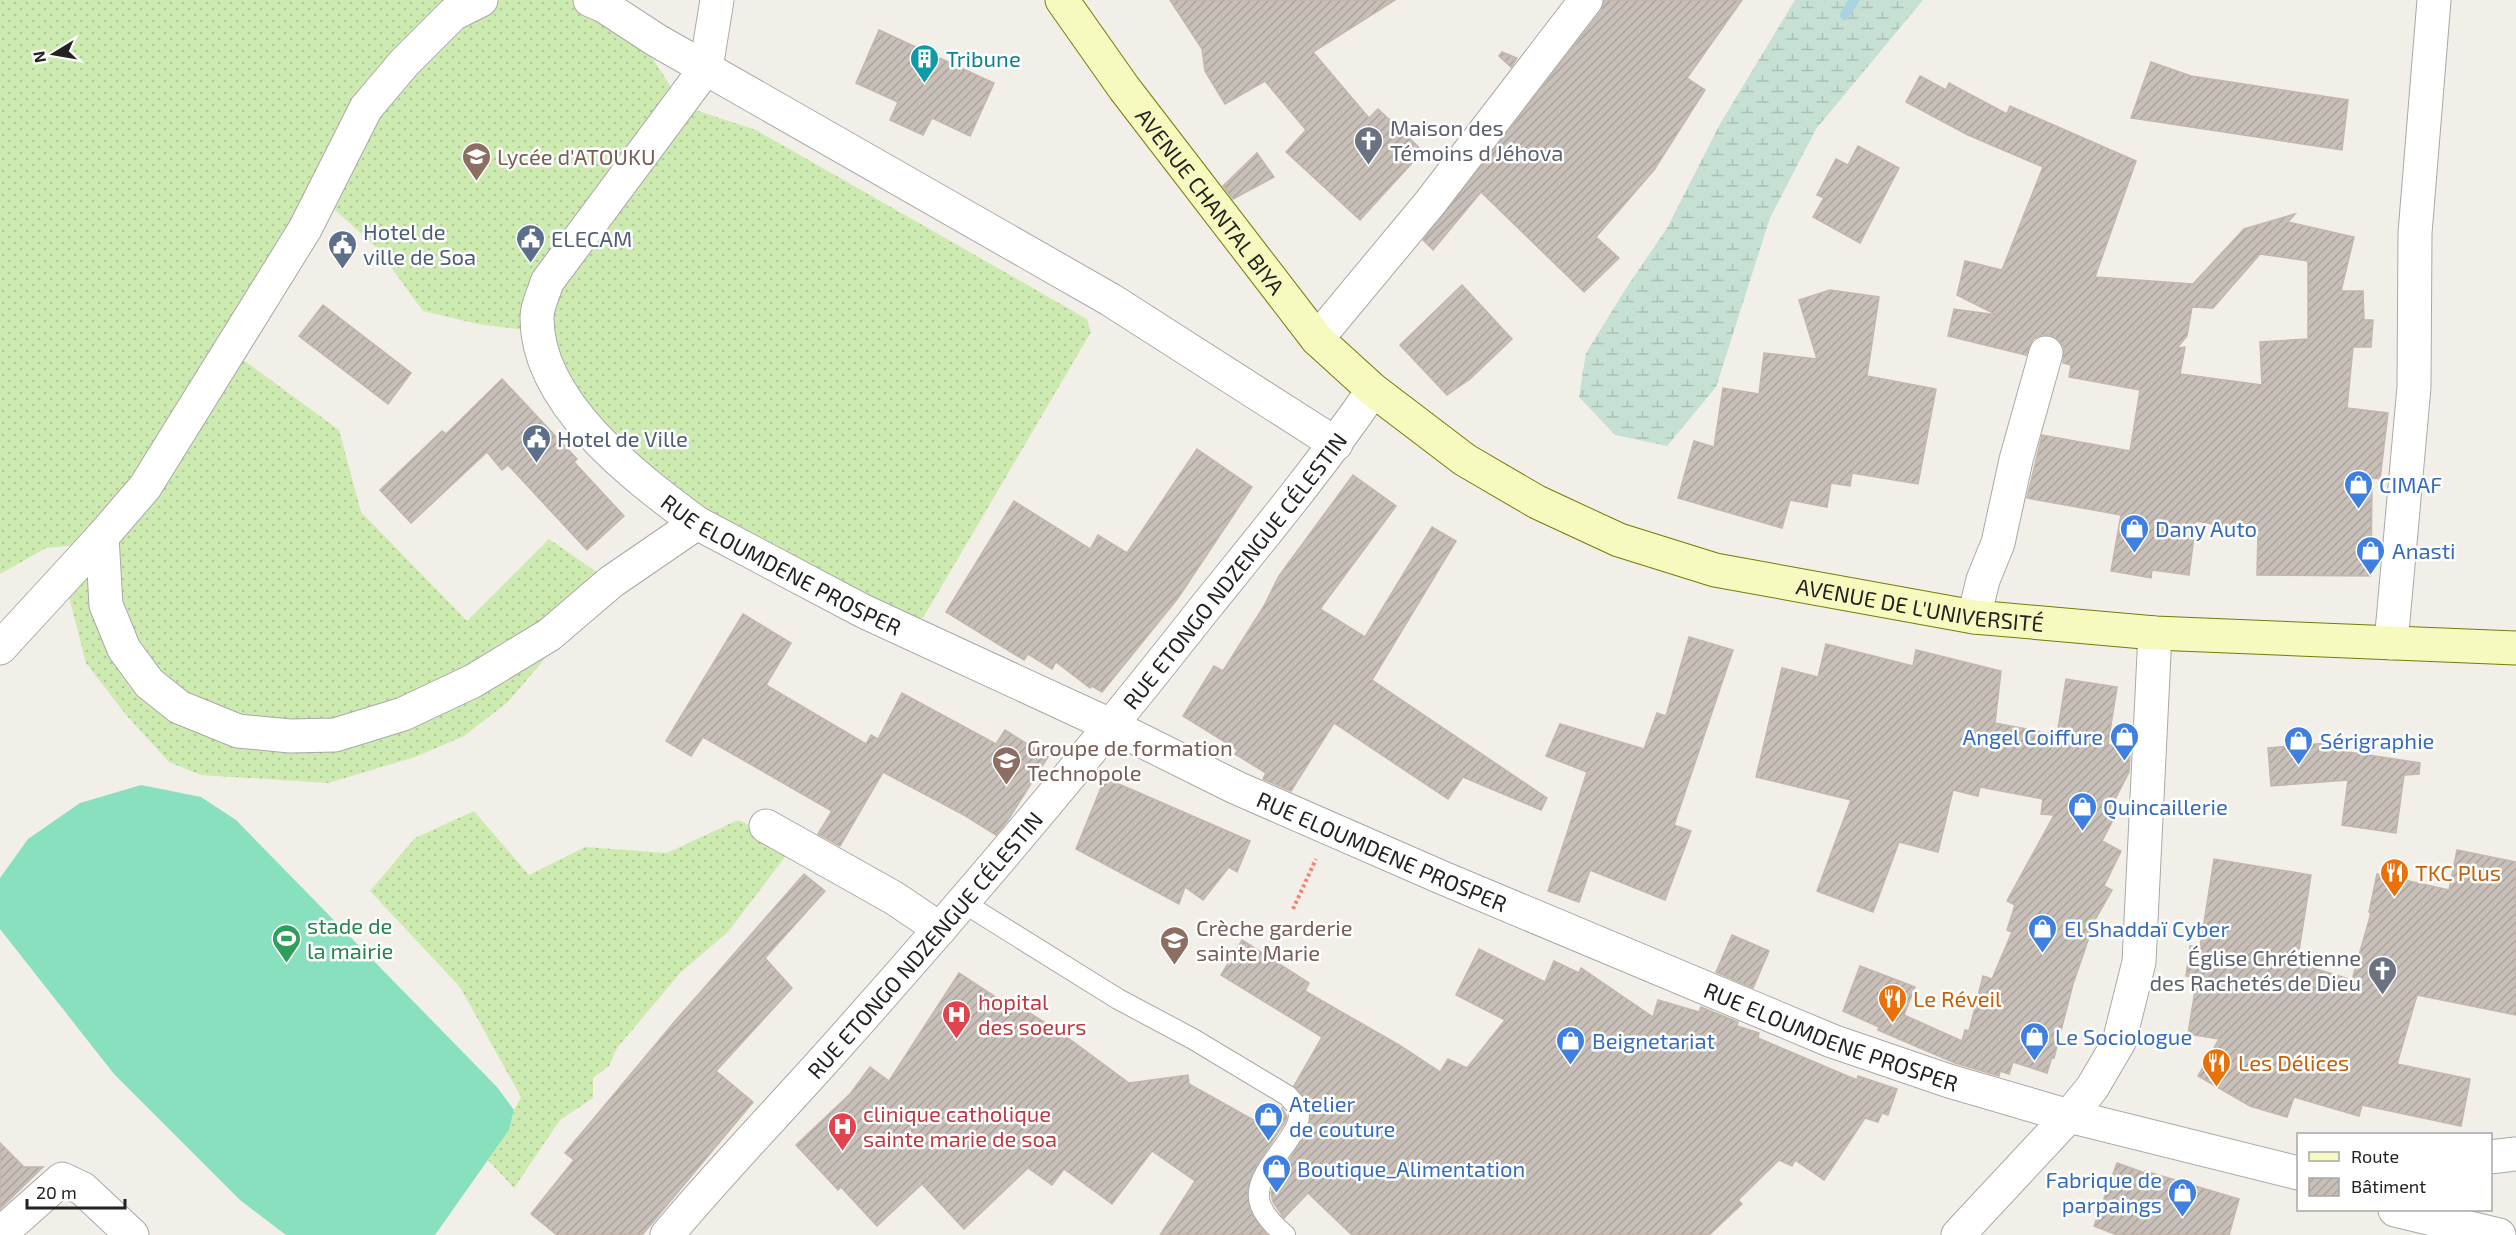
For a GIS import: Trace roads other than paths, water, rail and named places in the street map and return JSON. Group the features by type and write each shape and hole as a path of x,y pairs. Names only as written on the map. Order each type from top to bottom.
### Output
{"main road":[{"name":"AVENUE CHANTAL BIYA","path":"1062,0 1124,88 1317,339 1373,390"},
{"name":"AVENUE DE L'UNIVERSITÉ","path":"1373,390 1465,460 1537,502 1618,540 1715,570 1974,617 2155,633 2516,648"}],"street":[{"path":"0,648 145,487 305,229 366,108 404,63 453,14 481,0"},
{"path":"590,0 1112,300 1336,444"},
{"path":"706,68 717,0"},
{"path":"1317,339 1430,203 1586,0"},
{"path":"2391,643 2414,387 2415,233 2434,0"},
{"name":"RUE ELOUMDENE PROSPER","path":"706,68 547,282 537,316 541,347 557,390 605,448 697,523 863,611 1112,726 1237,788 1832,1041 1949,1081 2069,1116 2297,1173"},
{"path":"1974,617 1983,580 1998,543 2016,460 2046,353"},
{"name":"RUE ETONGO NDZENGUE CÉLESTIN","path":"667,1235 717,1176 964,903 1112,726 1336,444 1373,390"},
{"path":"102,537 106,605 124,649 149,683 179,707 238,731 290,736 335,735 403,714 473,681 549,635 611,582 697,523"},
{"path":"1958,1235 2069,1116 2092,1088 2119,1042 2139,962 2155,633"},
{"path":"766,826 894,898 940,929"},
{"path":"2492,1157 2516,1154"},
{"path":"0,1234 62,1179 83,1189 132,1235"},
{"path":"2403,1211 2499,1235"}],"lane":[{"path":"964,903 1118,999 1288,1096 1298,1107 1299,1121 1262,1180 1258,1193 1261,1207 1285,1235"}],"waterway":[{"path":"1845,15 1854,0"}],"place":[{"name":"Tribune","path":"925,84"},
{"name":"Maison des Témoins d Jéhova","path":"1369,166"},
{"name":"Lycée d'ATOUKU","path":"476,182"},
{"name":"ELECAM","path":"530,264"},
{"name":"Hotel de ville de Soa","path":"342,270"},
{"name":"Hotel de Ville","path":"536,464"},
{"name":"CIMAF","path":"2358,510"},
{"name":"Dany Auto","path":"2134,554"},
{"name":"Anasti","path":"2371,576"},
{"name":"Angel Coiffure","path":"2124,762"},
{"name":"Sérigraphie","path":"2299,766"},
{"name":"Groupe de formation Technopole","path":"1006,786"},
{"name":"Quincaillerie","path":"2082,832"},
{"name":"TKC Plus","path":"2394,898"},
{"name":"El Shaddaï Cyber","path":"2043,954"},
{"name":"stade de la mairie","path":"286,964"},
{"name":"Crèche garderie sainte Marie","path":"1175,966"},
{"name":"Église Chrétienne des Rachetés de Dieu","path":"2382,996"},
{"name":"Le Réveil","path":"1892,1024"},
{"name":"hopital des soeurs","path":"957,1040"},
{"name":"Le Sociologue","path":"2034,1062"},
{"name":"Beignetariat","path":"1571,1066"},
{"name":"Les Délices","path":"2217,1088"},
{"name":"Atelier de couture","path":"1268,1142"},
{"name":"clinique catholique sainte marie de soa","path":"842,1152"},
{"name":"Boutique_Alimentation","path":"1276,1194"},
{"name":"Fabrique de parpaings","path":"2183,1218"}]}
